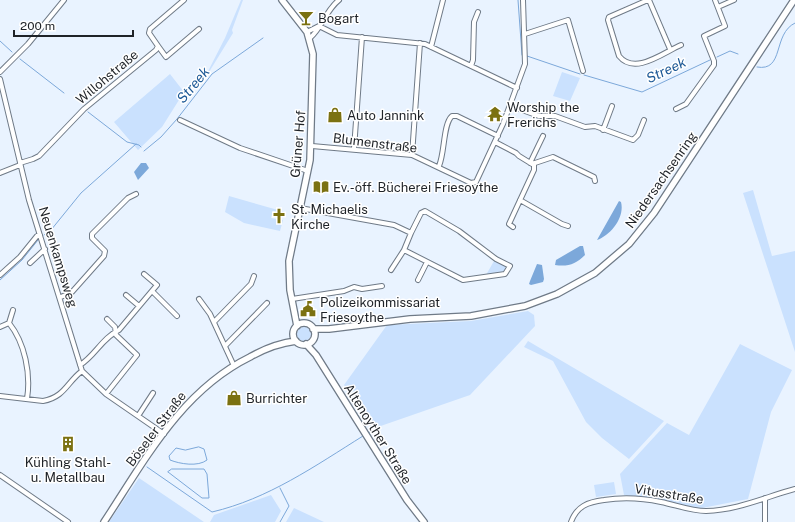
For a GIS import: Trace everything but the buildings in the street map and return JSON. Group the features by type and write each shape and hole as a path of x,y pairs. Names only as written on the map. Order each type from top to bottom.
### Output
{"main road":[{"name":"Grüner Hof","path":"282,0 308,35 313,54 312,146 289,261 292,298 297,326"},
{"name":"Niedersachsenring","path":"314,332 410,320 477,316 506,311 557,294 595,272 629,244 647,222 794,0"},
{"name":"Grüner Hof","path":"294,309 303,324"},
{"path":"303,324 309,325 314,332 309,343 301,344 296,341 293,335 297,326 303,324"},
{"name":"Böseler Straße","path":"104,522 164,434 188,402 212,380 257,353 284,342 293,335"},
{"name":"Böseler Straße","path":"284,342 296,341"},
{"name":"Altenoyther Straße","path":"309,343 407,500 424,522"}],"street":[{"path":"0,72 28,44 64,0"},
{"path":"184,0 150,29 149,33 166,57 199,29"},
{"path":"308,35 319,26 331,8 339,0"},
{"path":"431,46 443,0"},
{"path":"523,0 526,56 511,106 495,142 532,163 553,157 594,177 595,181"},
{"path":"670,49 649,0 609,17 608,20 619,56 626,61 641,64 681,45"},
{"path":"676,109 686,104 714,65 714,61 704,36 726,26 715,0"},
{"path":"718,7 734,0"},
{"path":"471,66 473,60 474,22 478,12"},
{"path":"525,34 568,20 583,72"},
{"path":"319,26 337,35 420,43 431,46 517,88"},
{"path":"354,149 362,37"},
{"path":"412,155 420,43"},
{"name":"Willohstraße","path":"0,173 39,156 84,109 158,46"},
{"name":"Neuenkampsweg","path":"0,79 20,164 40,235 61,297 82,371 106,394 164,434"},
{"path":"511,106 539,116 555,116 585,127 595,126 633,140 638,135 644,120"},
{"path":"604,130 612,106"},
{"path":"439,166 445,148 447,125 452,116 457,116 498,136"},
{"path":"180,120 240,148 308,171"},
{"path":"514,227 509,224 534,170 532,163 543,136"},
{"name":"Blumenstraße","path":"312,146 412,155 475,183 478,180 495,142"},
{"path":"61,297 72,292 104,256 105,250 92,238 92,234 128,198 136,194"},
{"path":"520,200 568,226"},
{"path":"300,208 394,225 411,233"},
{"path":"392,270 404,250 421,213 426,211 459,230 496,259 510,266 505,274 463,280 404,250"},
{"path":"0,275 15,263 37,236 40,235"},
{"path":"30,263 45,250"},
{"path":"418,280 427,262"},
{"path":"80,366 86,362 110,334 118,330 157,285 144,274"},
{"path":"214,322 251,284 254,276"},
{"path":"292,298 344,291 354,287 362,289 382,286"},
{"path":"152,291 177,316"},
{"path":"126,295 139,306"},
{"path":"200,299 214,322 234,366"},
{"path":"225,346 267,303"},
{"path":"0,327 9,323 13,310"},
{"path":"106,319 114,327 114,332 137,355 106,394"},
{"path":"9,323 18,334 23,351 28,375 27,399"},
{"path":"0,396 43,401 57,396 82,371"},
{"path":"138,416 153,393"},
{"path":"0,475 68,522"},
{"name":"Vitusstraße","path":"571,522 574,515 587,502 619,497 648,500 705,511 747,506 795,489"},
{"path":"765,522 766,498"}],"shaded area":[{"path":"241,0 243,0 232,30 233,33 201,85 225,38"},
{"path":"562,72 580,78 570,101 553,96"},
{"path":"170,74 184,92 162,127 138,150 114,122"},
{"path":"753,190 772,256 795,251 795,352 743,193"},
{"path":"229,196 285,212 285,214 273,211 271,218 283,220 280,231 244,223 225,212"},
{"path":"494,261 505,266 505,271 486,275"},
{"path":"528,311 534,315 535,326 470,395 372,429 344,385 387,325 471,321"},
{"path":"301,327 307,327 311,331 311,337 307,341 301,341 297,337 297,331"},
{"path":"528,341 664,421 629,459 602,438 586,422 553,361 524,347"},
{"path":"740,344 792,370 771,412 748,499 697,509 661,500 624,495 620,474 667,423 689,435"},
{"path":"139,478 204,522 109,522"},
{"path":"614,482 616,494 596,497 594,485"},
{"path":"271,495 281,511 275,522 210,522 214,515"},
{"path":"294,508 324,522 286,522"}],"water":[{"path":"141,163 146,163 149,168 138,180 134,172"},
{"path":"619,201 621,202 622,208 616,225 602,238 597,240"},
{"path":"580,246 583,246 585,255 578,261 564,266 555,265 556,260"},
{"path":"537,264 542,265 544,279 543,282 531,285 529,284"}],"waterway":[{"name":"Streek","path":"518,0 522,55"},
{"name":"Streek","path":"757,67 766,67 772,64 783,35 788,28 795,23"},
{"name":"Streek","path":"144,151 161,137 177,119 212,74 263,38"},
{"name":"Streek","path":"0,41 12,52"},
{"name":"Streek","path":"717,57 730,51 738,54"},
{"name":"Streek","path":"527,56 580,74"},
{"name":"Streek","path":"20,59 64,93"},
{"name":"Streek","path":"584,75 642,92 710,60"},
{"name":"Streek","path":"88,112 127,142 139,145 141,147"},
{"path":"44,235 51,230 81,193 136,144"},
{"path":"0,280 22,260 38,240"},
{"path":"147,467 212,512 233,506 272,490 309,470 363,436"},
{"path":"199,447 204,449 207,460 199,464 179,463 170,460 169,456 176,448 185,450 199,447"},
{"path":"172,469 204,469 207,474 209,498 202,498 168,472 172,469"},
{"path":"280,488 289,506 280,522"}],"place":[{"name":"Bogart","path":"306,18"},
{"name":"Worship the Frerichs","path":"495,114"},
{"name":"Auto Jannink","path":"335,115"},
{"name":"Ev.-öff. Bücherei Friesoythe","path":"321,187"},
{"name":"St. Michaelis Kirche","path":"279,216"},
{"name":"Polizeikommissariat Friesoythe","path":"308,309"},
{"name":"Burrichter","path":"234,398"},
{"name":"Kühling Stahl- u. Metallbau","path":"68,444"}]}
